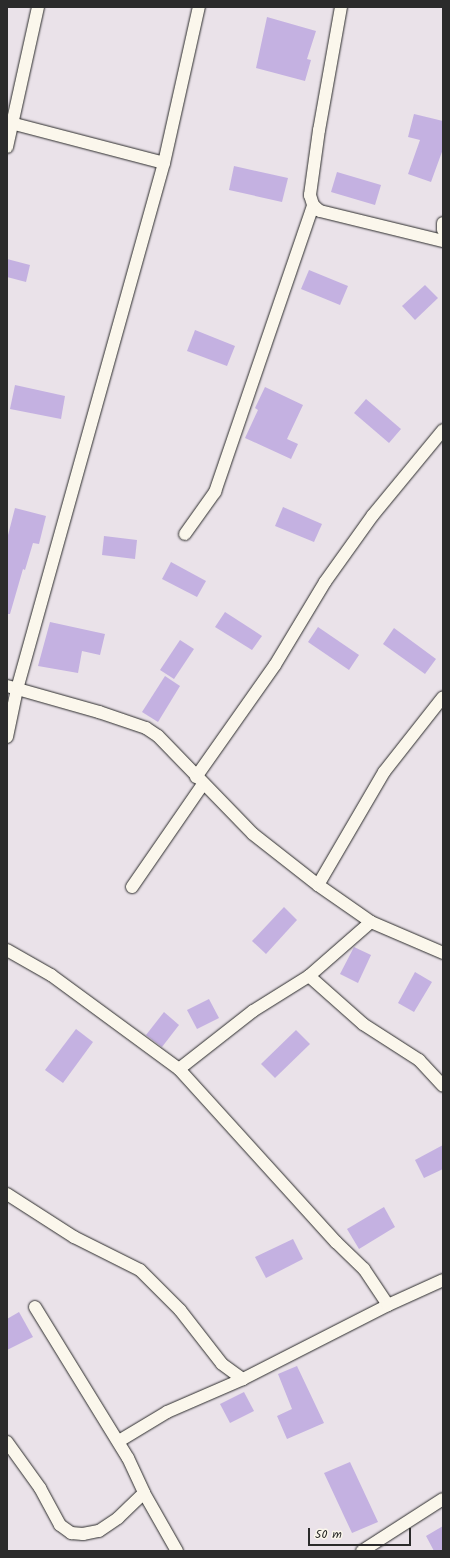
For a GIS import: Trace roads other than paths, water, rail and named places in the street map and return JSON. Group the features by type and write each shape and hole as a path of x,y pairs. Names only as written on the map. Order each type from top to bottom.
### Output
{"street":[{"path":"7,147 10,123 38,7"},
{"path":"7,737 12,688 164,163 199,7"},
{"path":"185,534 215,492 313,205 310,195 319,130 341,7"},
{"path":"10,123 164,163"},
{"path":"313,205 320,210 443,241"},
{"path":"443,223 443,230"},
{"path":"132,886 275,665 325,582 373,515 443,430"},
{"path":"12,688 99,712 146,728 158,736 253,834 318,885 370,922 442,951"},
{"path":"318,885 384,772 443,697"},
{"path":"179,1069 253,1011 309,976 370,922"},
{"path":"7,950 51,975 179,1069 336,1242 364,1269 388,1305"},
{"path":"309,976 363,1024 419,1060 443,1086"},
{"path":"7,1194 74,1237 140,1270 180,1310 222,1364 243,1379"},
{"path":"118,1441 167,1412 243,1379 388,1305 443,1280"},
{"path":"35,1307 118,1441 144,1493 177,1551"},
{"path":"222,1364 223,1387"},
{"path":"7,1442 40,1488 60,1525 71,1533 83,1534 99,1531 118,1518 144,1493"},
{"path":"362,1551 443,1499"}]}
